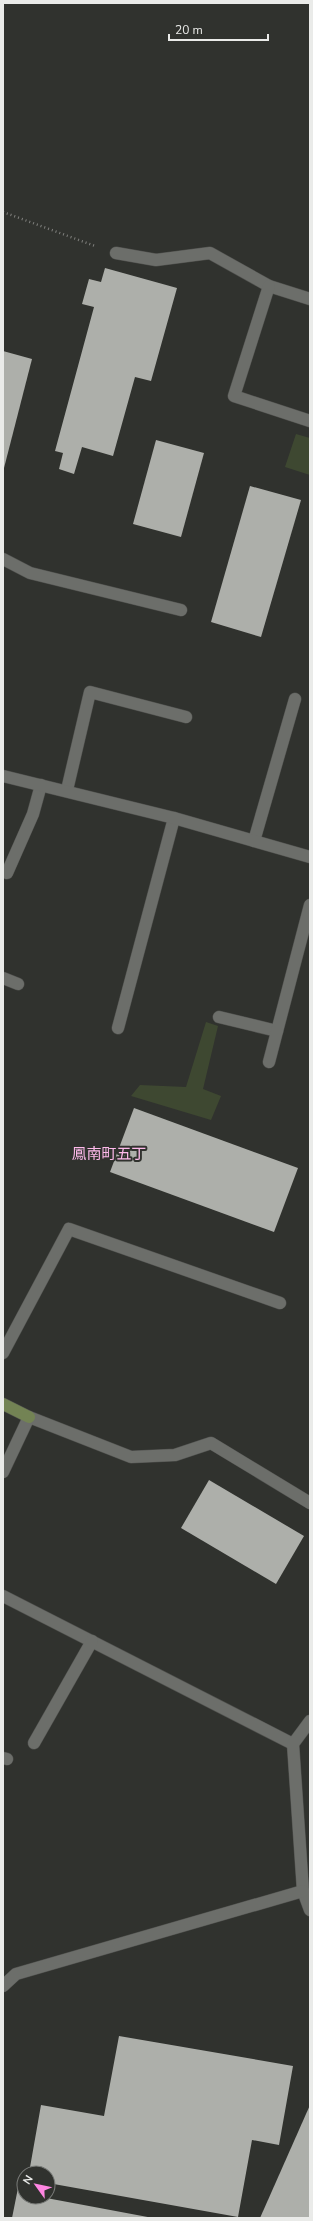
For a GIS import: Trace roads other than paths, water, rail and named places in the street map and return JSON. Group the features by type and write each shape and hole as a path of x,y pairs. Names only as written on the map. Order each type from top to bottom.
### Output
{"street":[{"path":"116,253 156,260 210,253 269,286 310,299"},
{"path":"269,286 234,396 310,421"},
{"path":"3,559 30,573 181,610"},
{"path":"67,790 90,692 186,717"},
{"path":"254,841 295,699"},
{"path":"3,776 67,790 174,818 310,858"},
{"path":"7,873 33,814 41,785"},
{"path":"118,1028 174,818"},
{"path":"269,1062 310,905"},
{"path":"3,978 18,984"},
{"path":"219,1017 277,1031"},
{"path":"3,1354 69,1229 280,1303"},
{"path":"3,1404 131,1457 175,1455 211,1443 310,1504"},
{"path":"3,1472 30,1416"},
{"path":"3,1596 293,1744"},
{"path":"34,1743 92,1642"},
{"path":"310,1721 293,1744 303,1891 310,1910"},
{"path":"3,1986 16,1974 303,1891"}],"district":[{"name":"鳳南町五丁","path":"109,1154"}]}
